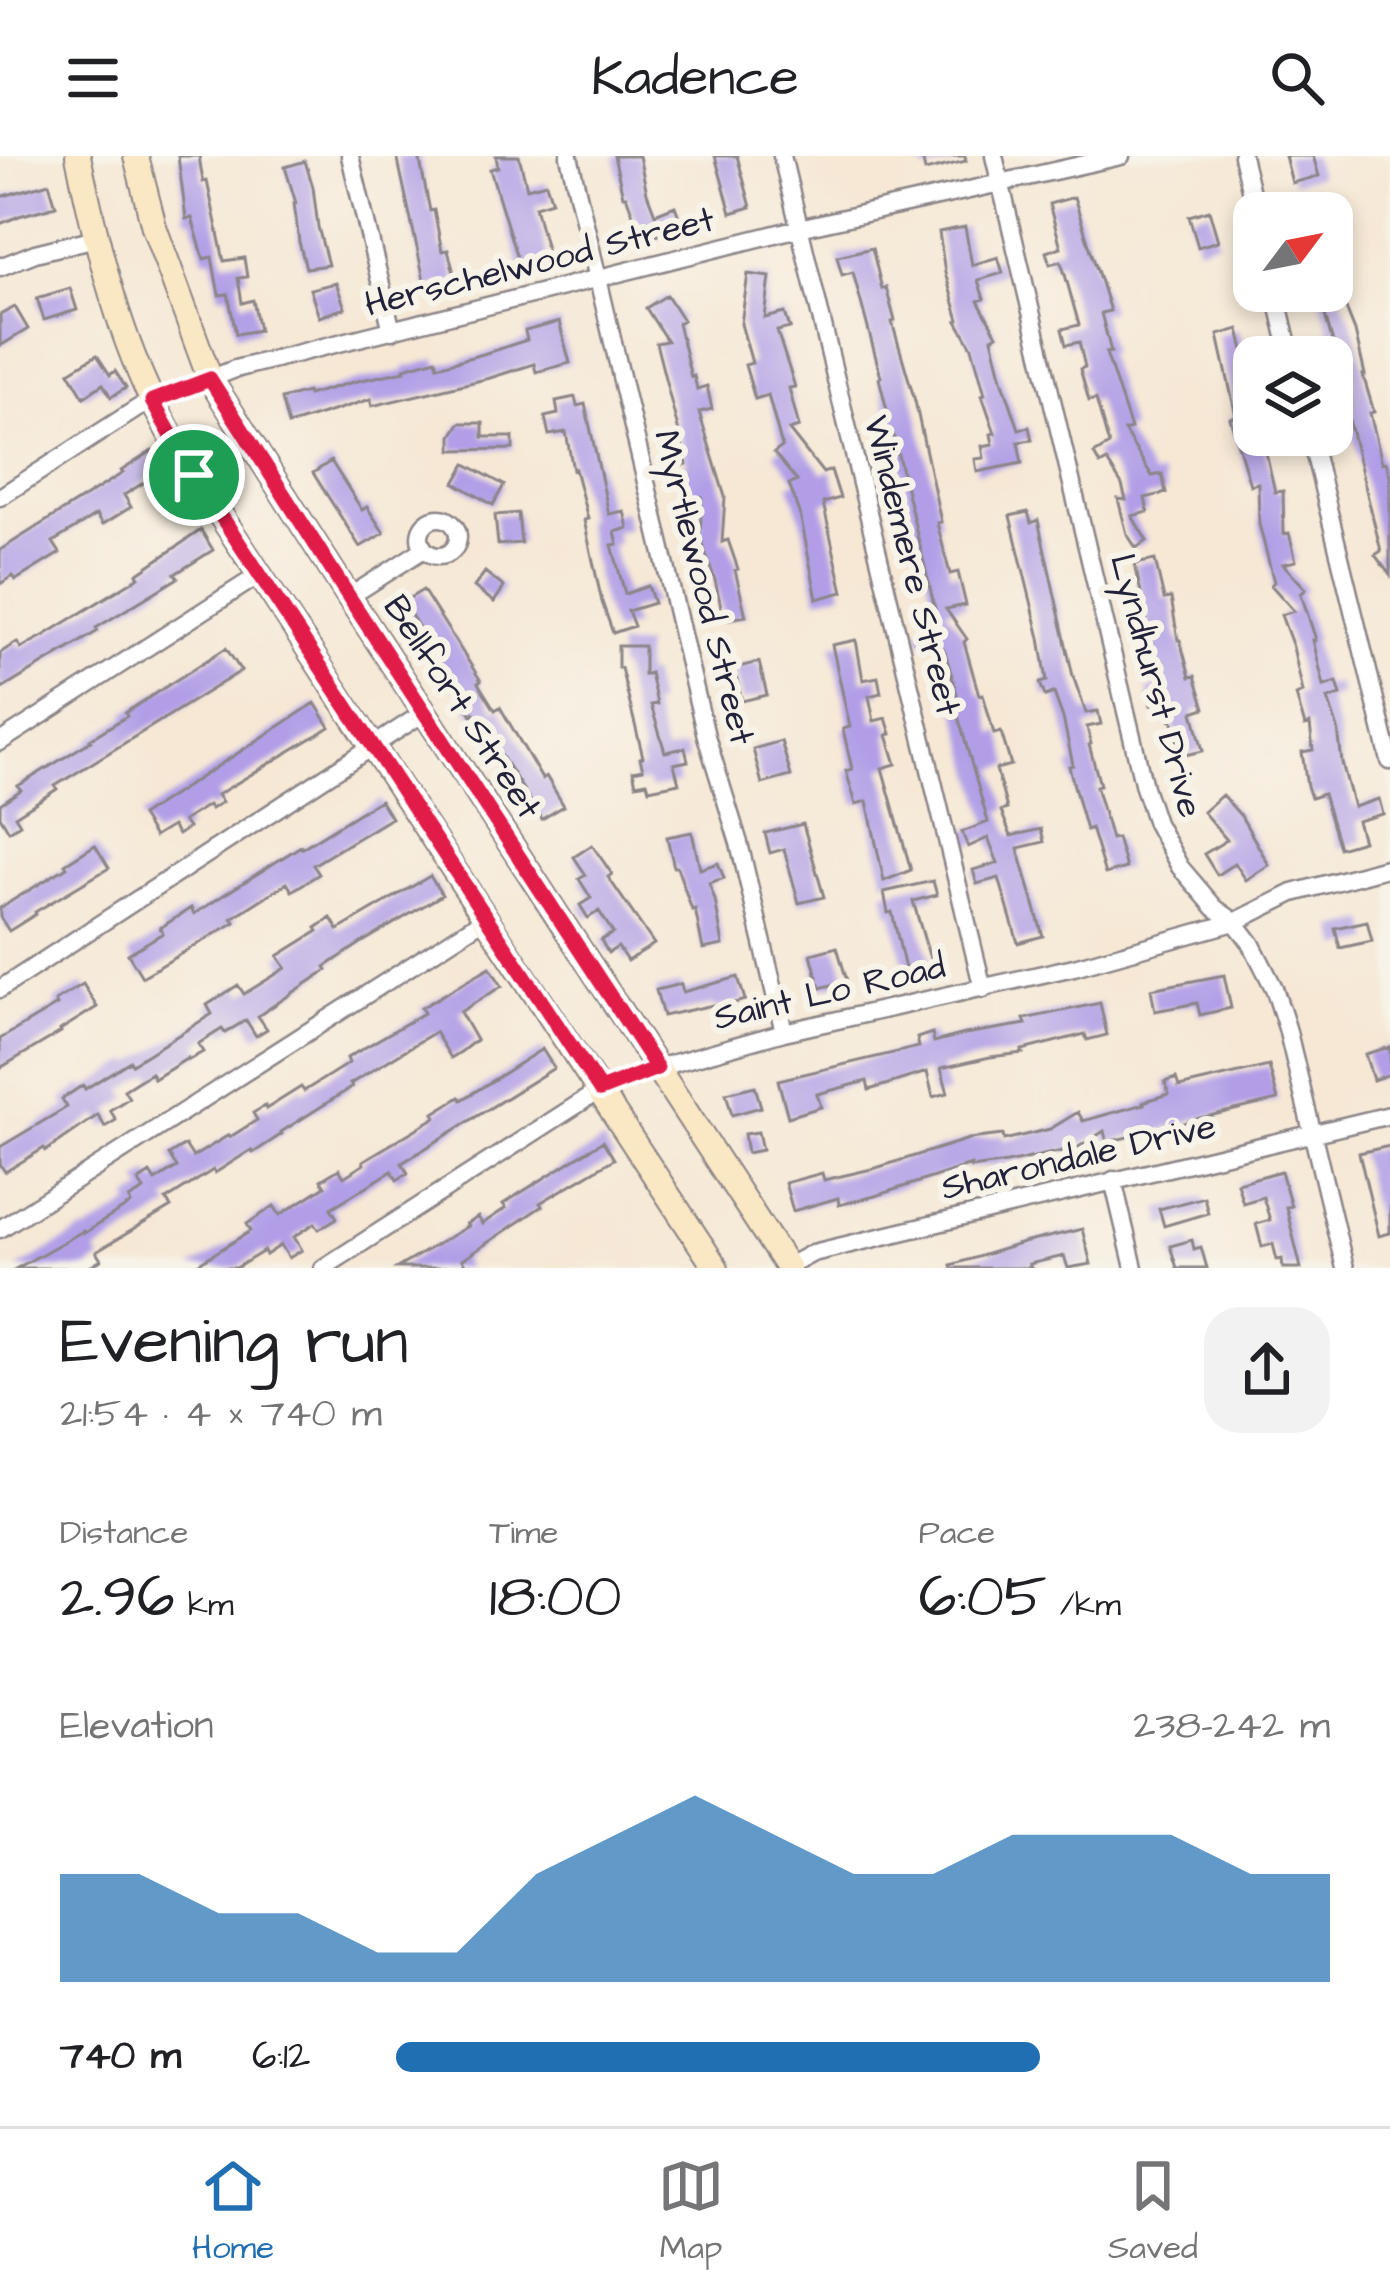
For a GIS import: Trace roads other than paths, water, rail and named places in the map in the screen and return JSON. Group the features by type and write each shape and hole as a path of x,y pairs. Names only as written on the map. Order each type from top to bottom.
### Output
{"main road":[{"path":"78,156 117,314 152,401 194,475 716,1268"},
{"name":"Bellfort Street","path":"136,156 154,227 210,379 787,1268"}],"street":[{"path":"350,156 392,331"},
{"name":"Myrtlewood Street","path":"569,156 695,691 739,843 784,1032"},
{"name":"Windemere Street","path":"782,156 983,989"},
{"name":"Lyndhurst Drive","path":"994,156 1144,787 1156,824 1180,867 1214,908 1235,922 1274,988 1345,1268"},
{"name":"Herschelwood Street","path":"0,497 152,401 235,369 800,228 1121,156"},
{"path":"1243,156 1251,192"},
{"path":"0,267 95,238"},
{"path":"1315,456 1390,761"},
{"path":"349,597 424,549"},
{"path":"0,742 260,574"},
{"path":"0,989 425,712"},
{"name":"Saint Lo Road","path":"323,1268 600,1090 657,1068 784,1032 983,989 1235,922 1293,893 1390,867"},
{"path":"0,1229 486,918"},
{"name":"Sharondale Drive","path":"787,1268 813,1253 1390,1115"},
{"path":"1113,1180 1134,1268"}]}
